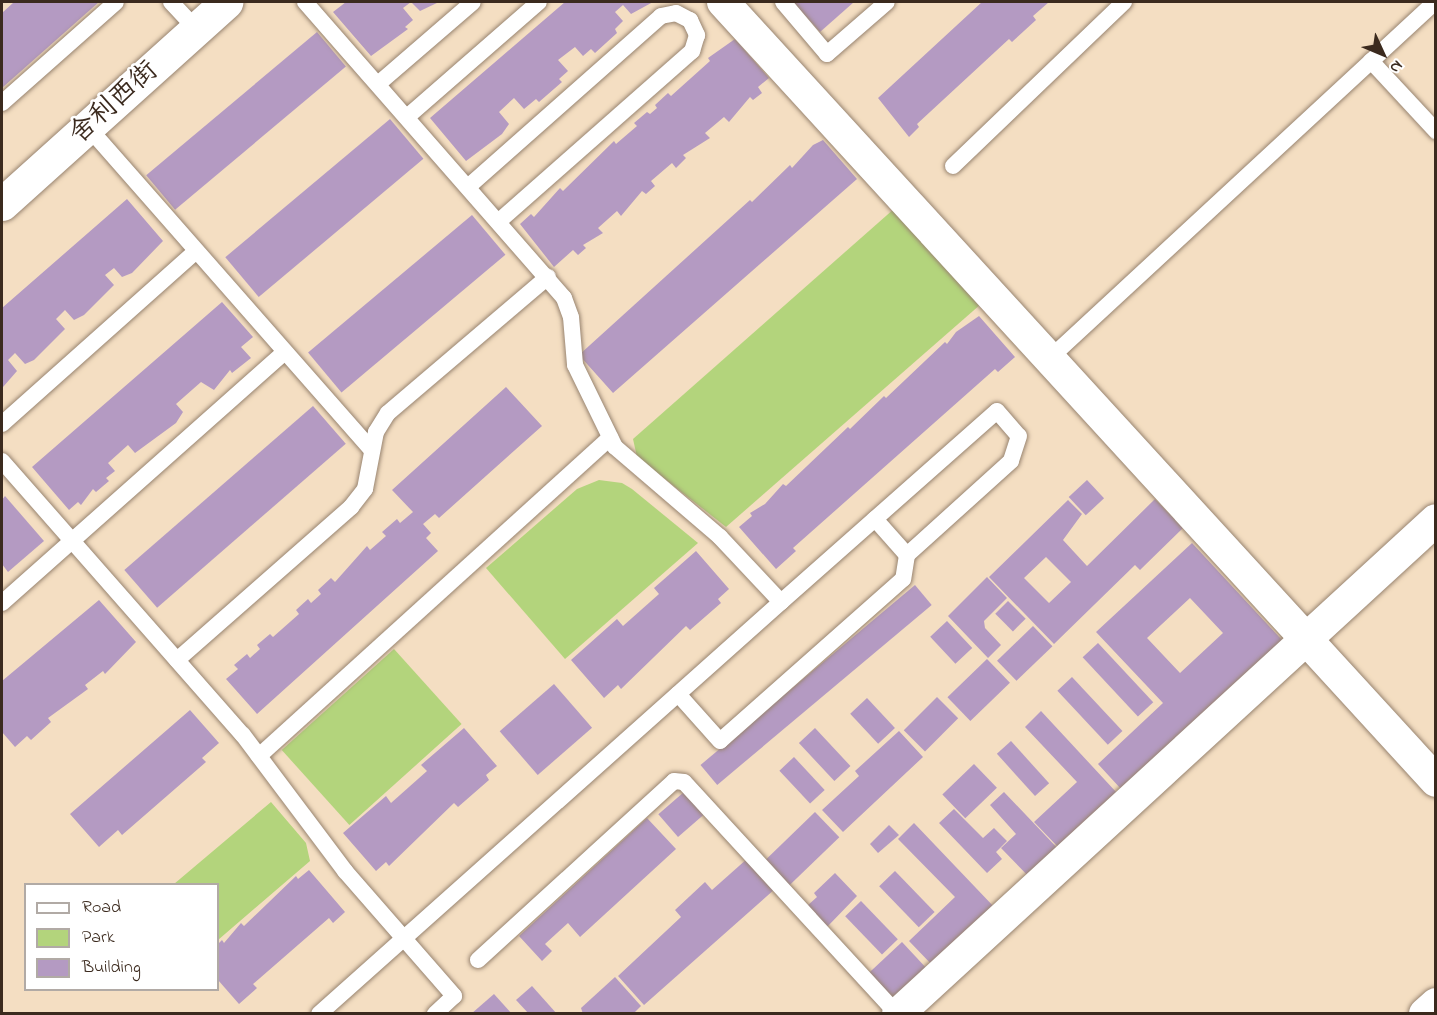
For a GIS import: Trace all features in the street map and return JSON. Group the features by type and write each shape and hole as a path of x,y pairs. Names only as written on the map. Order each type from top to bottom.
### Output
{"street":[{"name":"舍利西街","path":"2,204 226,2"},
{"path":"723,2 1436,782"},
{"path":"897,1014 1436,520"},
{"path":"1425,1014 1436,1004"}],"lane":[{"path":"2,103 116,2"},
{"path":"171,2 195,29"},
{"path":"305,2 564,298 571,317 574,365 610,438 630,463 720,537 782,602"},
{"path":"378,84 472,2"},
{"path":"407,117 539,2"},
{"path":"783,2 827,54 887,2"},
{"path":"953,166 1124,2"},
{"path":"1049,358 1436,2"},
{"path":"468,186 661,16 676,13 690,20 696,35 692,51 499,221"},
{"path":"1371,61 1436,131"},
{"path":"87,126 372,450"},
{"path":"2,424 196,251"},
{"path":"177,660 351,507 365,489 376,432 388,413 548,277"},
{"path":"2,603 285,352"},
{"path":"319,1014 678,694 997,411 1019,436 1016,455 907,555 903,579 720,741 678,694"},
{"path":"259,756 610,438"},
{"path":"2,461 259,756 345,871 454,996 435,1014"},
{"path":"875,519 907,555"},
{"path":"478,960 674,781 684,782 897,1014"}],"green space":[{"path":"895,208 981,304 726,527 637,457 633,439"},
{"path":"599,480 622,483 632,489 698,543 565,659 486,568 577,489"},
{"path":"394,649 462,724 349,825 282,750"},
{"path":"271,802 306,843 310,861 219,939 219,883 175,883"}],"building":[{"path":"14,2 99,2 2,88 2,13"},
{"path":"346,2 411,2 403,8 413,20 405,27 408,29 371,56 333,12"},
{"path":"411,2 439,2 420,11"},
{"path":"565,2 653,2 631,14 623,5 615,12 623,21 615,29 617,33 595,53 591,49 583,56 575,47 558,60 568,71 559,79 562,82 539,102 536,99 524,109 514,98 499,112 509,124 502,134 466,161 430,118"},
{"path":"793,2 854,2 820,32"},
{"path":"982,2 1049,2 1033,16 1036,20 1012,42 1009,39 917,124 919,127 909,137 878,98"},
{"path":"317,32 346,66 175,210 146,175"},
{"path":"735,39 769,78 758,87 762,93 753,100 750,97 729,122 724,117 705,133 710,138 683,155 686,158 676,168 672,163 651,181 655,186 646,194 642,191 621,216 617,211 598,228 603,233 583,245 586,248 578,255 573,250 554,267 520,224 531,214 534,217 560,188 563,191 614,141 616,144 637,126 634,123 647,112 650,114 657,108 655,105 668,93 671,96 710,61 708,58"},
{"path":"390,119 423,159 259,297 225,257"},
{"path":"823,140 857,179 613,393 579,355 750,200 752,202 790,165 792,168 813,145"},
{"path":"127,199 163,241 132,273 122,277 114,268 105,275 114,285 84,315 74,320 65,310 56,319 65,329 34,360 25,364 15,353 8,360 17,371 3,387 2,308"},
{"path":"472,215 505,255 341,392 308,353"},
{"path":"222,302 253,337 241,347 251,358 232,373 230,370 214,390 201,382 176,404 183,412 176,423 135,453 128,445 108,463 115,471 106,478 109,481 96,492 93,489 81,505 78,502 69,510 32,467"},
{"path":"979,316 1015,357 998,372 995,369 793,548 796,551 776,569 739,527 752,516 750,513 765,504 783,484 786,486 848,427 850,429 945,342 947,344 956,332"},
{"path":"506,387 542,426 439,518 435,514 423,524 431,533 426,538 438,551 257,714 226,679 238,669 234,665 247,654 250,658 260,649 257,645 270,634 273,637 299,614 296,610 308,599 311,603 321,594 318,590 331,578 335,582 367,546 370,550 386,536 382,532 397,519 400,523 413,512 392,490"},
{"path":"313,406 346,444 157,608 124,570"},
{"path":"1087,480 1104,498 1086,515 1069,497"},
{"path":"5,496 44,541 8,572 2,564 2,500"},
{"path":"1155,499 1183,528 1140,570 1135,565 1054,644 989,577 1068,500 1082,514 1063,540 1087,566","holes":["1046,557 1071,582 1049,603 1024,578"]},
{"path":"1192,543 1282,640 1121,789 1098,764 1163,703 1096,632","holes":["1190,598 1223,633 1180,673 1147,638"]},
{"path":"696,551 729,589 718,599 721,603 690,630 686,626 621,689 618,685 604,698 571,660 617,619 623,626 659,594 654,588"},
{"path":"987,577 1007,598 984,621 985,628 1001,645 988,658 948,616"},
{"path":"915,585 932,605 717,785 701,765"},
{"path":"99,600 136,642 105,674 103,671 85,685 88,689 48,718 51,722 31,740 27,736 15,747 2,732 2,681"},
{"path":"1008,601 1026,619 1013,631 995,614"},
{"path":"947,621 972,648 955,664 930,637"},
{"path":"1033,626 1052,646 1016,681 997,661"},
{"path":"1098,643 1153,702 1138,717 1083,657"},
{"path":"987,659 1010,683 970,721 947,697"},
{"path":"1072,677 1122,731 1108,745 1057,691"},
{"path":"554,684 592,728 538,775 500,731"},
{"path":"937,697 958,718 925,751 904,730"},
{"path":"867,698 895,728 878,744 850,714"},
{"path":"190,710 219,743 202,758 206,762 122,835 118,830 99,847 70,814"},
{"path":"1041,711 1117,793 1058,847 1034,822 1077,782 1025,727"},
{"path":"464,728 497,766 486,775 489,780 458,807 454,803 389,866 386,862 376,871 343,833 386,796 391,803 427,771 421,765"},
{"path":"815,728 850,766 834,781 799,743"},
{"path":"899,731 923,757 843,832 822,810 859,776 855,771"},
{"path":"1011,741 1049,783 1035,796 997,754"},
{"path":"794,757 825,790 810,804 779,771"},
{"path":"974,764 997,788 965,818 942,795"},
{"path":"684,792 704,815 678,837 658,814"},
{"path":"1004,792 1063,854 1034,882 1001,848 1016,834 990,805"},
{"path":"954,809 983,838 994,828 1007,841 996,852 1002,859 987,873 939,823"},
{"path":"815,812 839,837 789,886 765,861"},
{"path":"647,818 676,849 580,937 568,923 545,944 552,951 542,961 519,936"},
{"path":"914,823 996,909 935,968 909,941 955,897 898,839"},
{"path":"889,825 899,835 878,853 870,844"},
{"path":"748,858 776,888 644,1005 618,976 681,917 675,910 705,882 712,890"},
{"path":"309,870 345,912 333,923 329,918 253,984 257,988 239,1004 219,981 219,943 222,940 224,943 241,923 244,926 296,876 298,879"},
{"path":"895,871 935,912 919,927 879,886"},
{"path":"835,873 857,896 827,927 807,906 817,897 814,893"},
{"path":"861,901 898,939 882,954 845,916"},
{"path":"902,942 929,971 896,1002 869,973"},
{"path":"615,977 641,1006 633,1014 583,1014 581,1008"},
{"path":"532,986 557,1014 529,1014 516,1000"},
{"path":"494,994 512,1014 471,1014"}]}
